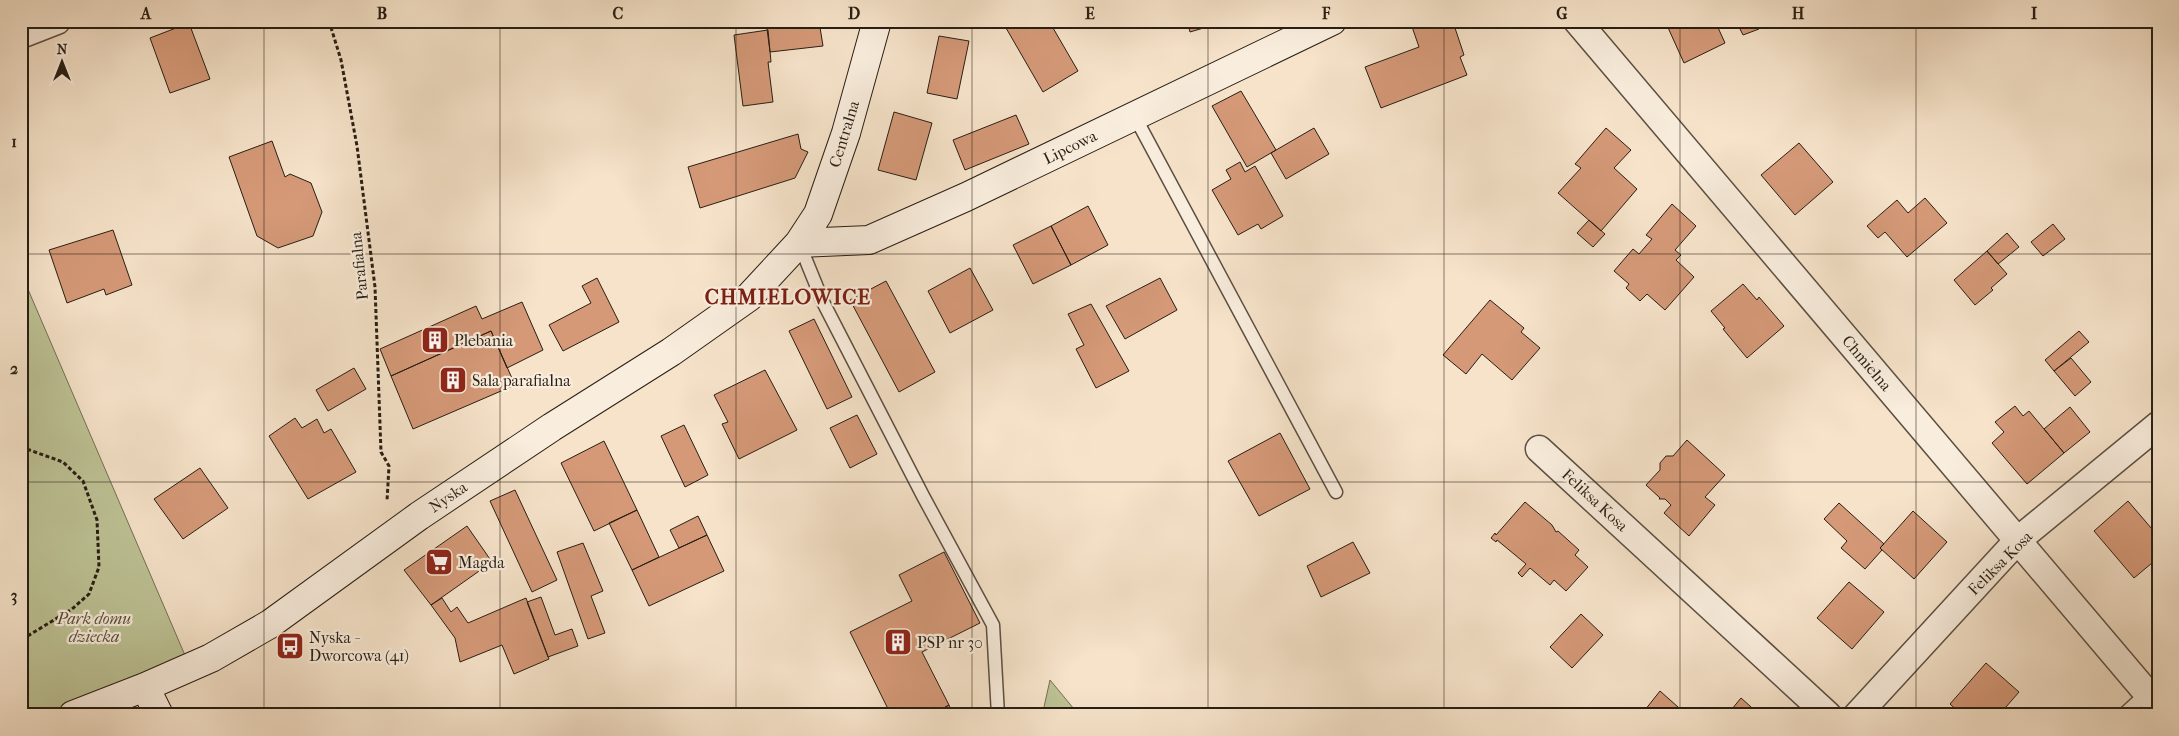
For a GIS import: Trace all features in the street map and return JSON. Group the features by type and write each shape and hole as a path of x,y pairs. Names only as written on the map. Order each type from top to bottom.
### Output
{"street":[{"path":"21,35 57,21"},
{"name":"Centralna","path":"799,243 818,214 846,133 877,21"},
{"name":"Lipcowa","path":"799,243 868,240 966,197 1332,21"},
{"name":"Chmielna","path":"1577,21 2152,699"},
{"name":"Nyska","path":"72,715 145,687 211,658 270,624 419,516 713,324 749,298 799,243"},
{"name":"Feliksa Kosa","path":"1856,715 2018,540 2158,425"},
{"name":"Feliksa Kosa","path":"1539,448 1828,715"},
{"path":"145,687 159,715"}],"lane":[{"path":"1134,115 1336,492"},
{"path":"799,243 823,302 923,496 993,625 998,715"},
{"path":"2124,715 2152,699"}],"path":[{"name":"Parafialna","path":"329,21 341,60 357,146 375,287 381,452 389,466 386,509"},
{"path":"21,447 63,462 83,481 97,520 99,567 89,594 72,610 21,640"}],"green space":[{"name":"Park domu dziecka","path":"21,273 190,667 73,715 21,715"},
{"path":"1050,680 1079,715 1045,715 1044,707"}],"building":[{"path":"766,21 819,21 823,46 770,52"},
{"path":"1002,21 1049,21 1078,71 1043,92"},
{"path":"1187,21 1227,21 1190,32"},
{"path":"1410,21 1453,22 1464,55 1460,57 1467,75 1381,108 1365,67 1419,47"},
{"path":"1665,21 1715,21 1725,43 1684,63"},
{"path":"1736,21 1756,21 1759,29 1743,35"},
{"path":"189,23 210,79 170,93 150,38"},
{"path":"768,30 771,62 768,62 773,102 743,106 734,35"},
{"path":"939,36 969,41 957,99 927,93"},
{"path":"1241,91 1276,150 1247,167 1212,106"},
{"path":"894,112 932,123 916,180 878,170"},
{"path":"1016,115 1029,144 965,170 953,140"},
{"path":"1314,128 1329,154 1286,179 1271,153"},
{"path":"1606,128 1631,150 1614,168 1637,189 1601,231 1558,193 1581,168 1575,164"},
{"path":"798,134 801,149 808,152 795,178 700,208 688,167"},
{"path":"272,141 285,177 290,174 311,183 322,212 313,236 278,248 257,236 229,157"},
{"path":"1799,143 1833,182 1795,215 1761,175"},
{"path":"1240,162 1245,172 1255,166 1283,216 1261,229 1258,224 1238,235 1212,190 1231,179 1226,170"},
{"path":"1925,198 1947,223 1907,257 1885,232 1878,238 1867,226 1897,200 1908,213"},
{"path":"1672,204 1696,226 1675,250 1681,255 1676,260 1694,277 1665,310 1647,294 1640,301 1626,288 1629,284 1614,271 1633,249 1639,254 1652,239 1646,235"},
{"path":"1088,206 1108,245 1071,265 1051,226"},
{"path":"1589,220 1605,234 1593,247 1577,233"},
{"path":"2053,224 2065,239 2043,256 2031,242"},
{"path":"1051,226 1071,265 1033,284 1013,245"},
{"path":"113,230 132,285 106,295 104,289 67,303 49,250"},
{"path":"2007,233 2019,247 1998,264 1987,251"},
{"path":"1987,251 2007,274 1991,288 1993,290 1975,305 1954,280"},
{"path":"970,268 993,310 950,333 928,291"},
{"path":"597,278 619,322 563,351 549,325 591,303 582,286"},
{"path":"1160,278 1177,310 1125,339 1106,306"},
{"path":"886,281 935,372 899,392 850,300"},
{"path":"1743,284 1757,300 1759,297 1784,326 1747,358 1711,311"},
{"path":"1490,300 1524,328 1521,332 1540,348 1512,380 1482,354 1466,374 1443,355"},
{"name":"Plebania","path":"522,302 543,350 507,368 491,331 391,376 380,349 476,306 482,319"},
{"path":"1091,304 1129,371 1096,388 1076,349 1084,345 1068,314"},
{"path":"814,319 852,397 827,409 789,331"},
{"name":"Sala parafialna","path":"491,331 515,385 413,429 391,376"},
{"path":"2079,331 2089,342 2054,371 2045,360"},
{"path":"2071,358 2091,382 2075,396 2054,371"},
{"path":"354,368 366,389 328,411 316,390"},
{"path":"765,370 797,430 739,459 722,424 728,422 714,395"},
{"path":"2015,406 2023,416 2029,411 2064,453 2027,484 1992,443 2004,432 1995,422"},
{"path":"2070,407 2090,432 2064,453 2044,429"},
{"path":"857,415 877,454 850,468 830,428"},
{"path":"295,418 302,428 317,419 324,433 331,429 356,472 308,499 269,436"},
{"path":"684,425 708,475 685,487 661,436"},
{"path":"1280,433 1310,489 1259,516 1228,461"},
{"path":"1687,440 1725,475 1705,497 1715,505 1689,536 1664,513 1671,505 1665,499 1659,499 1646,485 1660,470 1660,463 1666,456 1673,456"},
{"path":"604,441 637,510 594,531 561,463"},
{"path":"200,468 228,508 183,539 154,499"},
{"path":"515,490 557,580 532,592 490,501"},
{"path":"2128,501 2158,536 2158,558 2134,578 2094,531"},
{"path":"1525,502 1552,525 1556,532 1558,531 1579,550 1575,555 1588,567 1566,591 1554,580 1550,585 1530,568 1522,577 1518,573 1526,564 1497,540 1496,542 1491,538 1495,533 1496,535"},
{"path":"1839,503 1884,544 1880,548 1882,550 1865,569 1841,548 1847,541 1824,519"},
{"path":"637,510 659,557 632,570 609,523"},
{"path":"1913,511 1947,542 1914,579 1880,548"},
{"path":"698,516 707,535 679,548 670,530"},
{"path":"467,526 492,562 431,605 404,570"},
{"path":"707,535 724,571 649,606 632,570"},
{"path":"1353,542 1370,573 1321,597 1307,566"},
{"path":"583,543 603,591 591,596 605,633 588,639 557,552"},
{"name":"PSP nr 30","path":"944,552 980,623 922,652 949,705 931,715 891,715 850,632 912,601 899,575"},
{"path":"1849,582 1884,612 1852,649 1817,618"},
{"path":"541,597 555,635 572,629 578,646 548,657 527,602"},
{"path":"442,598 451,612 457,607 468,623 526,598 549,659 514,674 502,645 460,662 455,638 431,605"},
{"path":"1581,614 1603,635 1572,668 1550,647"},
{"path":"1986,663 2019,692 1999,715 1962,715 1950,704"},
{"path":"1660,691 1687,715 1641,715"},
{"path":"1741,698 1760,715 1727,715"},
{"path":"949,705 953,715 931,715"}],"place":[{"name":"Plebania","path":"435,340"},
{"name":"Sala parafialna","path":"453,380"},
{"name":"Magda","path":"439,562"},
{"name":"PSP nr 30","path":"898,642"},
{"name":"Nyska - Dworcowa (41)","path":"290,646"}],"district":[{"name":"CHMIELOWICE","path":"788,297"}]}
